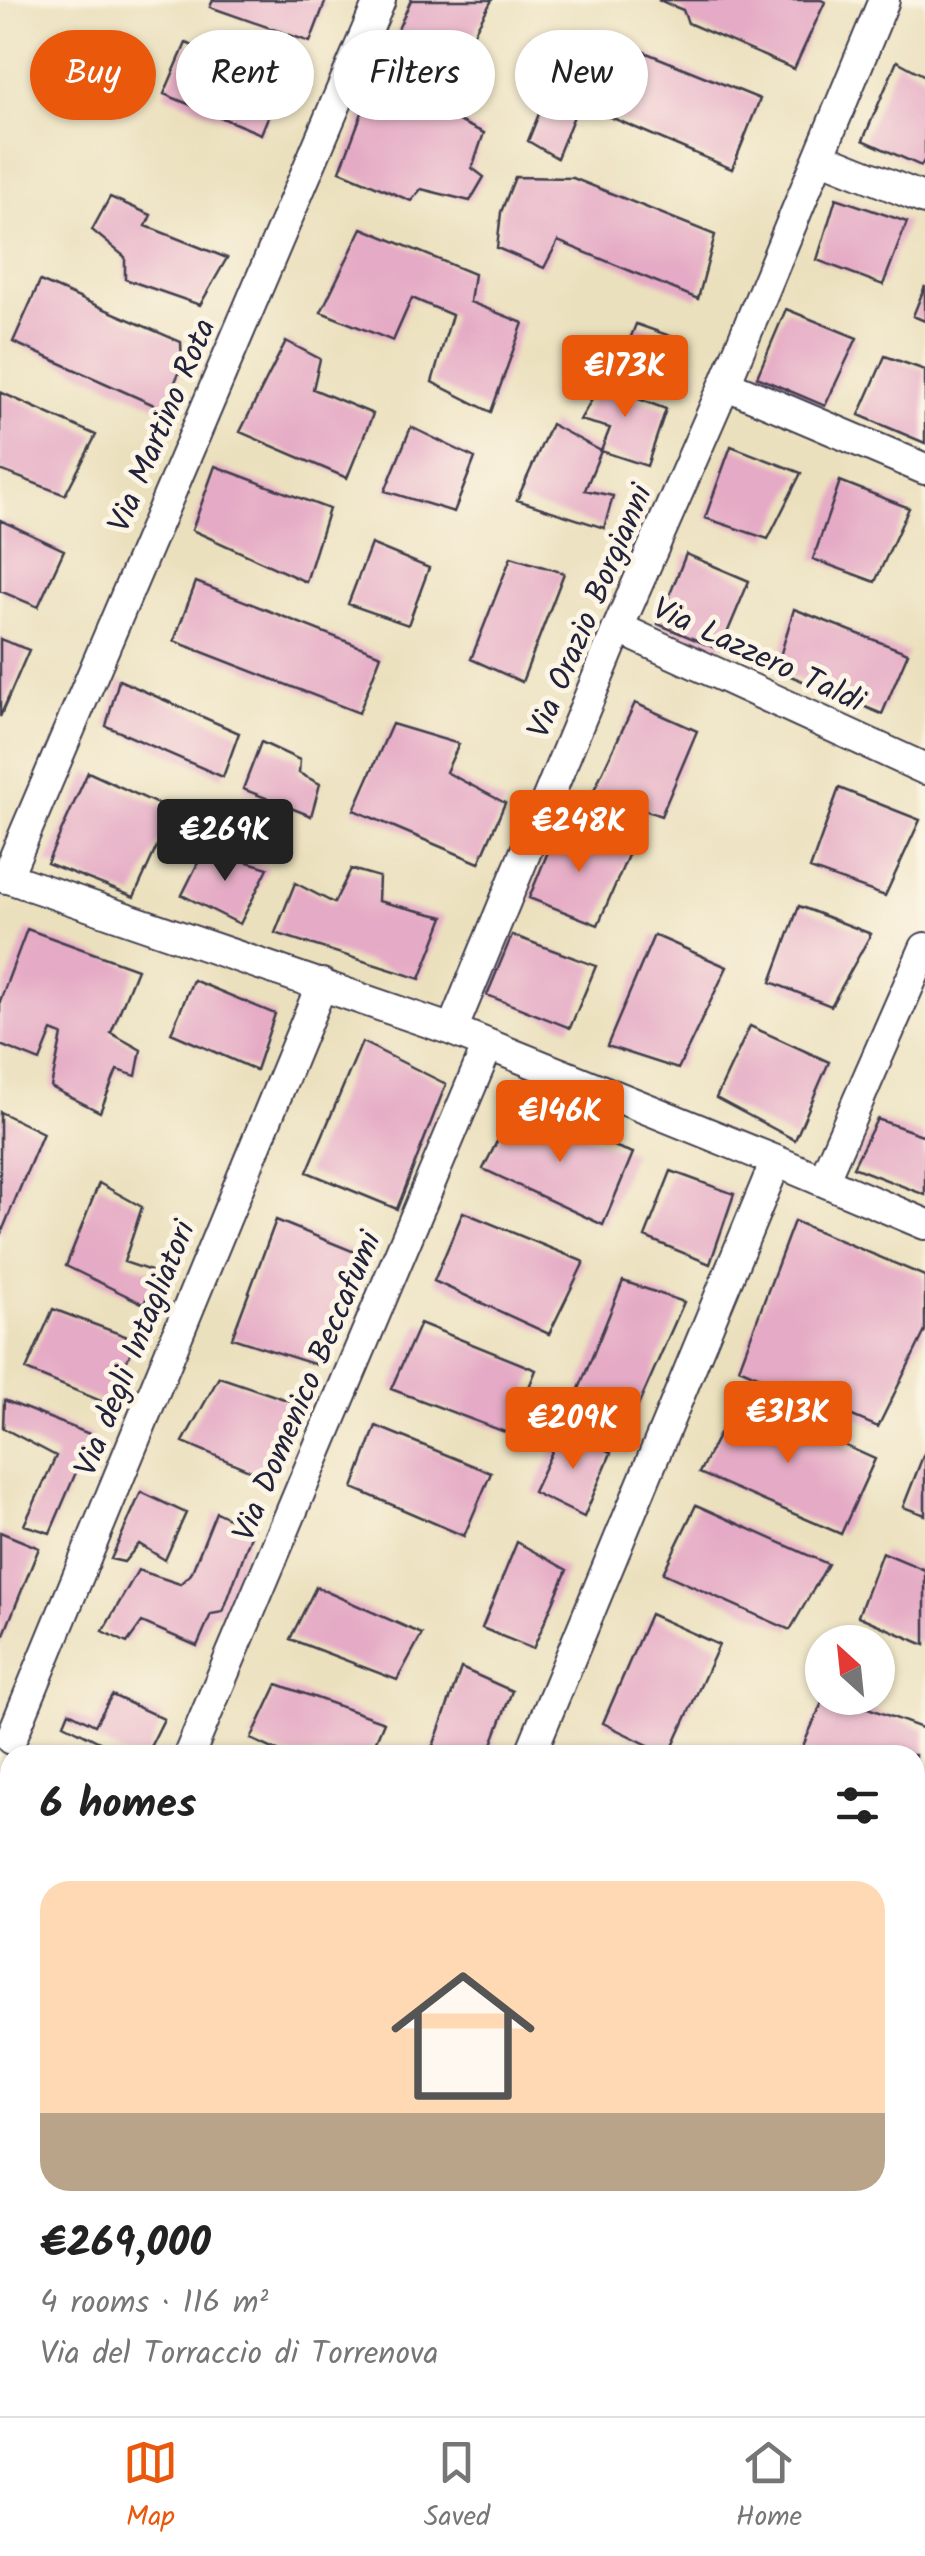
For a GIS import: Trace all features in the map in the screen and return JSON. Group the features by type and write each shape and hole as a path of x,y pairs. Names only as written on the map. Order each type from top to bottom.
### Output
{"street":[{"name":"Via Martino Rota","path":"3,876 380,0"},
{"name":"Via Orazio Borgianni","path":"452,1030 884,0"},
{"path":"820,157 925,199"},
{"path":"725,384 925,469"},
{"name":"Via Lazzero Taldi","path":"618,628 925,769"},
{"path":"3,876 452,1030 925,1224"},
{"path":"823,1182 925,948"},
{"name":"Via degli Intagliatori","path":"14,1741 322,984"},
{"name":"Via Domenico Beccafumi","path":"192,1745 488,1045"},
{"path":"534,1745 776,1160"}],"building":[{"path":"213,0 326,0 314,32 276,30 210,7"},
{"path":"411,0 492,0 476,30 398,30"},
{"path":"658,0 825,2 794,69 688,23 683,10"},
{"path":"648,54 760,99 732,169 617,120 648,120"},
{"path":"897,61 925,76 925,159 921,166 863,140"},
{"path":"176,66 176,99 164,94"},
{"path":"227,120 267,120 261,134"},
{"path":"359,120 456,120 484,133 472,168 484,177 470,201 421,189 411,201 340,171"},
{"path":"536,120 572,120 557,158 528,141"},
{"path":"515,177 573,178 715,235 698,299 558,241 544,268 497,248 501,212"},
{"path":"110,197 151,215 146,226 227,258 200,305 125,279 125,257 92,230"},
{"path":"836,198 907,222 883,285 817,260"},
{"path":"362,228 474,274 470,302 523,323 491,412 432,382 452,315 412,298 393,341 321,312"},
{"path":"40,281 181,342 182,366 163,409 13,342"},
{"path":"925,286 925,321 913,316"},
{"path":"786,309 857,338 825,406 757,377"},
{"path":"636,324 673,337 659,376 622,359"},
{"path":"286,341 320,359 313,389 373,414 347,478 240,432"},
{"path":"885,356 925,370 925,443 859,415"},
{"path":"606,375 640,386 636,398 666,409 647,466 601,451 610,428 580,420"},
{"path":"0,392 96,435 65,495 0,470"},
{"path":"551,424 601,451 585,490 613,496 604,528 517,500"},
{"path":"411,427 475,458 454,512 385,491"},
{"path":"731,446 801,473 768,539 705,518"},
{"path":"215,466 329,509 306,582 192,530"},
{"path":"840,481 909,508 875,582 813,559"},
{"path":"0,520 64,550 38,607 0,591"},
{"path":"371,544 429,568 408,625 348,604"},
{"path":"686,554 749,581 720,650 658,624"},
{"path":"511,557 564,573 522,682 471,659"},
{"path":"196,582 381,655 359,713 174,641"},
{"path":"794,609 908,653 882,714 776,670"},
{"path":"0,639 29,650 0,717"},
{"path":"119,680 239,733 223,777 106,726"},
{"path":"635,703 697,731 661,816 593,792"},
{"path":"392,724 459,744 446,772 505,803 479,863 354,810"},
{"path":"261,742 300,760 299,773 320,784 311,816 243,789"},
{"path":"88,772 173,811 134,897 47,863"},
{"path":"839,788 920,820 885,896 810,869"},
{"path":"559,825 629,853 598,925 529,898"},
{"path":"205,849 268,868 240,924 182,895"},
{"path":"351,869 379,877 378,901 444,917 420,979 275,933 295,883 334,903"},
{"path":"799,906 871,934 831,1006 771,982"},
{"path":"27,929 137,969 111,1033 141,1050 136,1076 117,1070 100,1112 51,1087 62,1035 52,1031 40,1061 0,1045 0,1001"},
{"path":"512,935 596,966 570,1028 487,995"},
{"path":"654,935 727,967 678,1069 607,1046"},
{"path":"193,980 275,1014 256,1070 171,1033"},
{"path":"750,1026 829,1062 795,1140 716,1098"},
{"path":"362,1042 446,1084 397,1209 307,1172"},
{"path":"513,1110 633,1153 603,1225 483,1169"},
{"path":"0,1112 43,1133 0,1236"},
{"path":"877,1119 925,1136 925,1195 853,1167"},
{"path":"671,1171 734,1194 710,1264 645,1237"},
{"path":"99,1183 142,1207 124,1262 157,1273 144,1304 66,1266"},
{"path":"463,1212 584,1262 549,1334 434,1281"},
{"path":"276,1220 362,1255 320,1366 232,1338"},
{"path":"794,1221 925,1276 925,1331 878,1427 739,1368"},
{"path":"623,1281 684,1302 638,1406 579,1389"},
{"path":"53,1309 136,1340 108,1404 26,1370"},
{"path":"420,1323 536,1370 510,1434 391,1389"},
{"path":"219,1377 299,1404 263,1476 183,1442"},
{"path":"738,1397 875,1459 841,1534 699,1473"},
{"path":"4,1400 92,1435 50,1533 24,1525 56,1456 3,1428"},
{"path":"565,1424 611,1453 584,1517 533,1492"},
{"path":"376,1426 491,1473 464,1536 353,1488"},
{"path":"925,1451 925,1515 903,1507"},
{"path":"141,1492 186,1513 165,1560 139,1544 124,1562 111,1559"},
{"path":"696,1505 828,1564 790,1630 663,1573"},
{"path":"216,1512 253,1530 223,1612 211,1614 197,1646 142,1622 127,1643 103,1631 138,1570 180,1584 191,1574"},
{"path":"0,1532 39,1548 0,1644"},
{"path":"517,1542 567,1570 533,1649 482,1628"},
{"path":"882,1552 925,1570 925,1645 895,1632 895,1625 879,1625 858,1616"},
{"path":"316,1587 422,1634 397,1680 290,1639"},
{"path":"650,1614 719,1645 674,1745 648,1745 603,1723"},
{"path":"461,1668 512,1691 492,1745 434,1745"},
{"path":"277,1684 384,1722 374,1745 264,1745 251,1739"},
{"path":"112,1695 164,1719 151,1745 105,1745 64,1724 69,1712 95,1725"},
{"path":"817,1715 887,1715 925,1729 925,1745 803,1745"}]}
